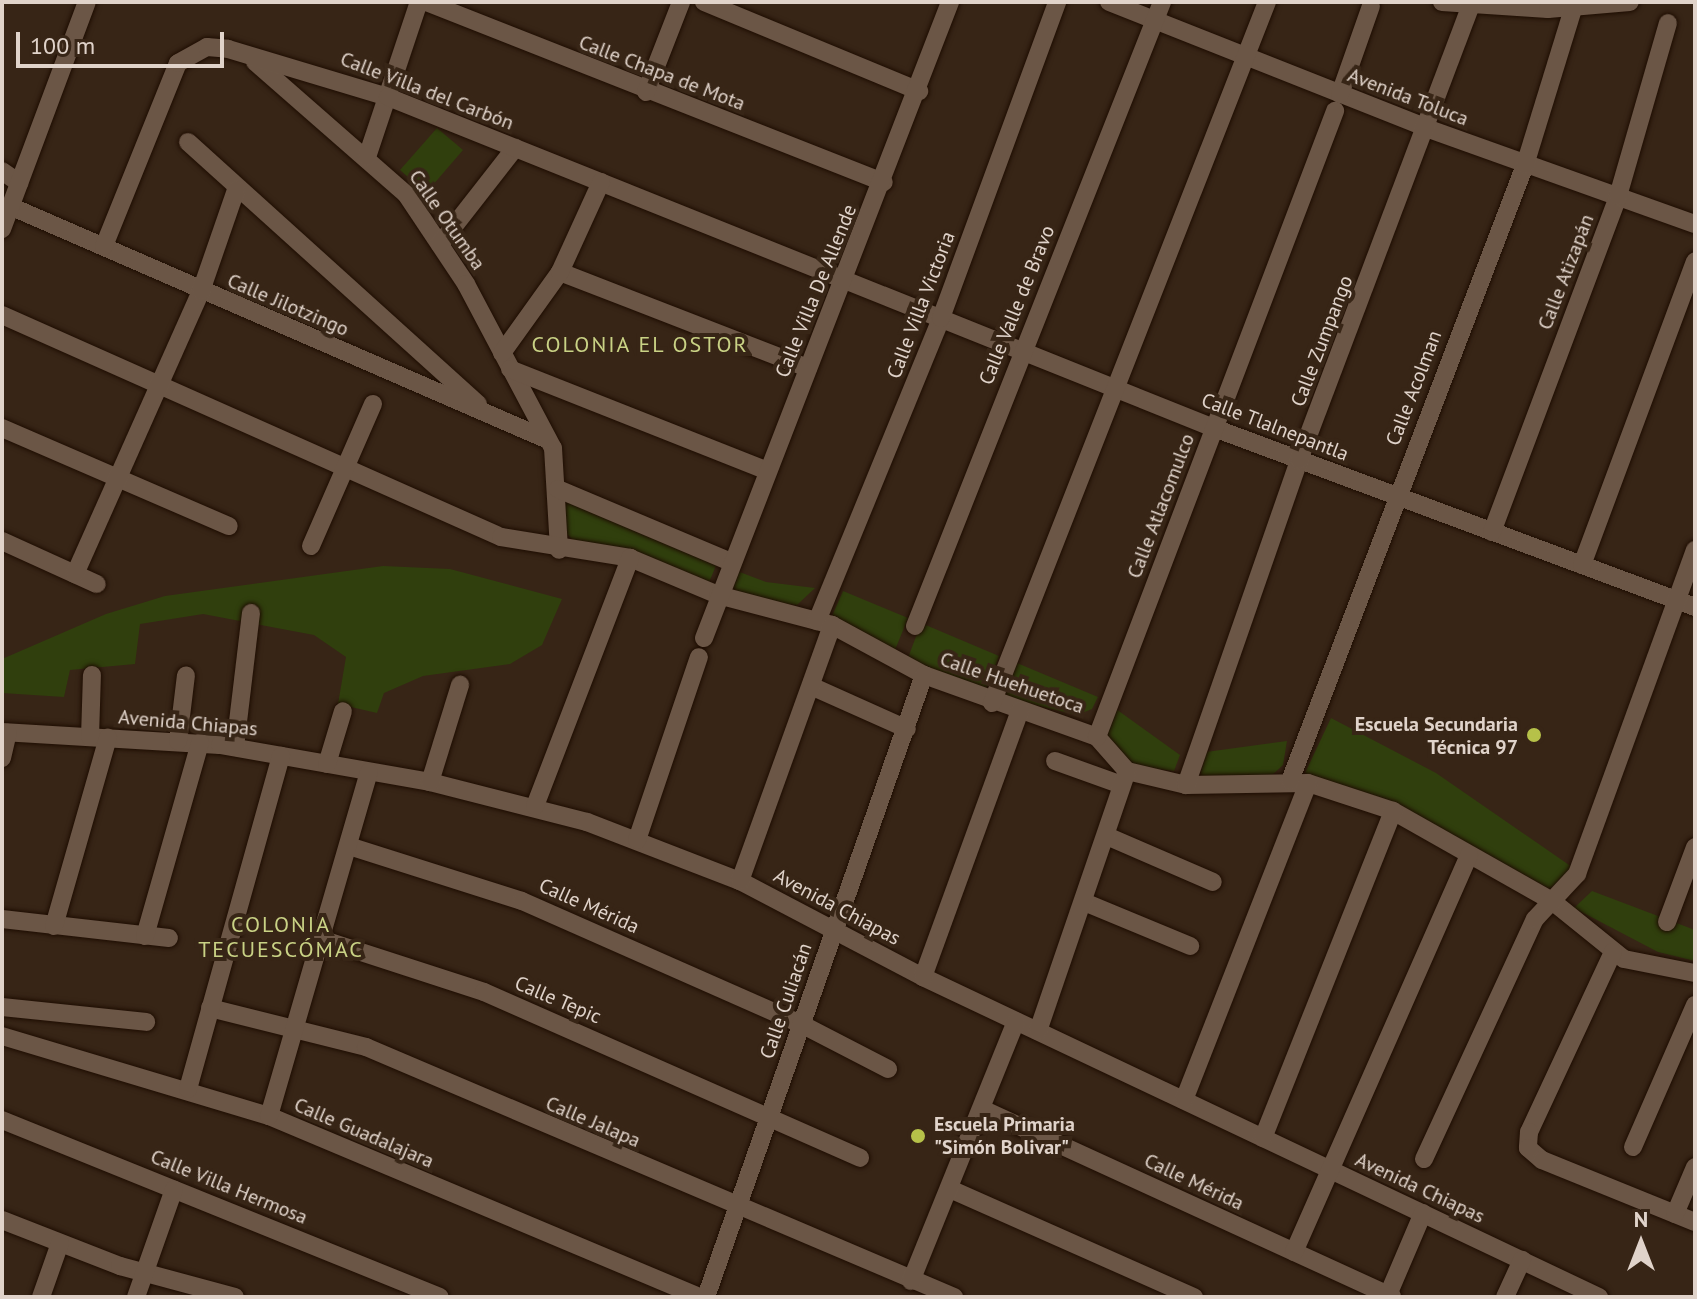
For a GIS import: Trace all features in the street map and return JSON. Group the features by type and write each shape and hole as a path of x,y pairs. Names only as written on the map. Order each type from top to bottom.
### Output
{"street":[{"path":"2,229 87,2"},
{"path":"367,157 419,2"},
{"name":"Calle Chapa de Mota","path":"426,2 646,92 884,182"},
{"path":"646,92 681,2"},
{"path":"704,2 919,91"},
{"name":"Calle Villa De Allende","path":"637,840 718,595 884,182 950,2"},
{"name":"Calle Villa Victoria","path":"740,881 811,686 825,623 1057,2"},
{"name":"Avenida Toluca","path":"1109,2 1245,57 1338,103 1429,129 1695,224"},
{"name":"Calle Valle de Bravo","path":"915,626 1162,2"},
{"path":"992,703 1119,390 1267,2"},
{"path":"1455,3 1573,9 1630,2"},
{"name":"Calle Zumpango","path":"1186,785 1299,460 1429,129 1455,3"},
{"name":"Calle Atlacomulco","path":"1097,737 1338,103 1371,6"},
{"name":"Calle Acolman","path":"1184,1100 1299,782 1395,496 1525,165 1573,9"},
{"name":"Calle Atizapán","path":"1492,532 1618,196 1668,23"},
{"name":"Calle Villa del Carbón","path":"104,246 178,63 207,47 255,62 315,73 388,97 843,278"},
{"name":"Calle Otumba","path":"255,62 406,194 440,244 506,361 525,405 548,440 558,489 559,550"},
{"path":"188,142 236,190 492,416"},
{"path":"440,244 515,148"},
{"path":"2,171 19,183"},
{"path":"601,182 560,272 506,361 767,471"},
{"path":"75,574 201,291 236,190"},
{"name":"Calle Jilotzingo","path":"12,207 509,426 548,440"},
{"path":"1582,565 1695,261"},
{"path":"560,272 808,368"},
{"name":"Calle Tlalnepantla","path":"843,278 1214,428 1695,607"},
{"path":"2,315 346,467"},
{"path":"311,546 373,404"},
{"path":"509,426 524,417 525,405"},
{"path":"2,428 229,526"},
{"name":"Calle Huehuetoca","path":"346,467 501,537 559,550 630,558 718,595 825,623 924,675 992,703 1097,737 1125,778"},
{"path":"558,489 731,562"},
{"path":"2,541 97,584"},
{"path":"1424,1159 1535,919 1577,874 1695,550"},
{"path":"535,806 630,558"},
{"path":"235,747 251,613"},
{"path":"54,926 99,738 92,675"},
{"path":"178,741 186,675"},
{"name":"Calle Culiacán","path":"706,1297 924,675"},
{"path":"430,782 460,685"},
{"path":"811,686 907,729"},
{"path":"923,977 1020,710"},
{"path":"327,764 343,711"},
{"path":"2,758 5,732"},
{"name":"Avenida Chiapas","path":"5,732 235,747 430,782 535,806 637,840 740,881 923,977 1522,1260 1577,1292 1599,1297"},
{"path":"145,936 200,743"},
{"path":"188,1089 281,756"},
{"path":"1055,761 1125,778 1186,785 1299,782 1393,811 1552,901 1613,952 1672,972 1695,973"},
{"path":"269,1116 292,1028 324,940 352,847 369,772"},
{"path":"1038,1031 1109,837 1125,778"},
{"path":"1263,1138 1393,811"},
{"path":"1109,837 1213,882"},
{"name":"Calle Mérida","path":"352,847 522,901 801,1024 888,1069"},
{"path":"1667,922 1695,847"},
{"path":"1294,1252 1469,855"},
{"path":"1084,902 1190,946"},
{"path":"2,919 169,938"},
{"name":"Calle Tepic","path":"324,940 484,992 769,1115 860,1158"},
{"path":"1613,952 1529,1132 1528,1148 1542,1160 1695,1222"},
{"path":"1633,1147 1695,1005"},
{"path":"2,1007 146,1022"},
{"name":"Calle Jalapa","path":"210,1008 366,1047 954,1297"},
{"path":"911,1281 1016,1021"},
{"name":"Calle Guadalajara","path":"2,1036 188,1089 269,1116 699,1297"},
{"name":"Calle Mérida","path":"982,1109 1390,1296 1423,1213"},
{"name":"Calle Villa Hermosa","path":"2,1120 440,1297"},
{"path":"1675,1214 1695,1167"},
{"path":"136,1297 174,1189"},
{"path":"950,1189 1194,1297"},
{"path":"2,1220 144,1272 227,1296"},
{"path":"41,1297 60,1243"},
{"path":"1505,1297 1522,1260"}],"green space":[{"path":"437,128 463,150 426,193 400,170"},
{"path":"564,498 717,563 708,585 577,544 564,531"},
{"path":"383,566 450,569 562,599 542,645 510,664 423,676 384,693 377,713 338,704 346,657 314,635 203,614 140,624 135,664 70,670 64,697 2,693 2,659 106,614 165,596"},
{"path":"737,571 766,582 815,588 797,605 763,601 730,588"},
{"path":"843,591 908,618 895,650 832,616"},
{"path":"921,623 999,656 985,693 908,658"},
{"path":"1017,663 1098,697 1092,709 1077,715 1003,697"},
{"path":"1116,709 1180,755 1174,771 1127,765 1107,736"},
{"path":"1331,718 1436,773 1572,867 1550,889 1398,805 1305,773"},
{"path":"1287,741 1283,765 1270,777 1199,780 1206,752"},
{"path":"1592,891 1695,930 1695,961 1658,952 1574,908"}],"place":[{"name":"Escuela Secundaria Técnica 97","path":"1534,735"},
{"name":"Escuela Primaria \"Simón Bolivar\"","path":"918,1136"}],"district":[{"name":"COLONIA EL OSTOR","path":"640,345"},
{"name":"COLONIA TECUESCÓMAC","path":"281,936"}]}
